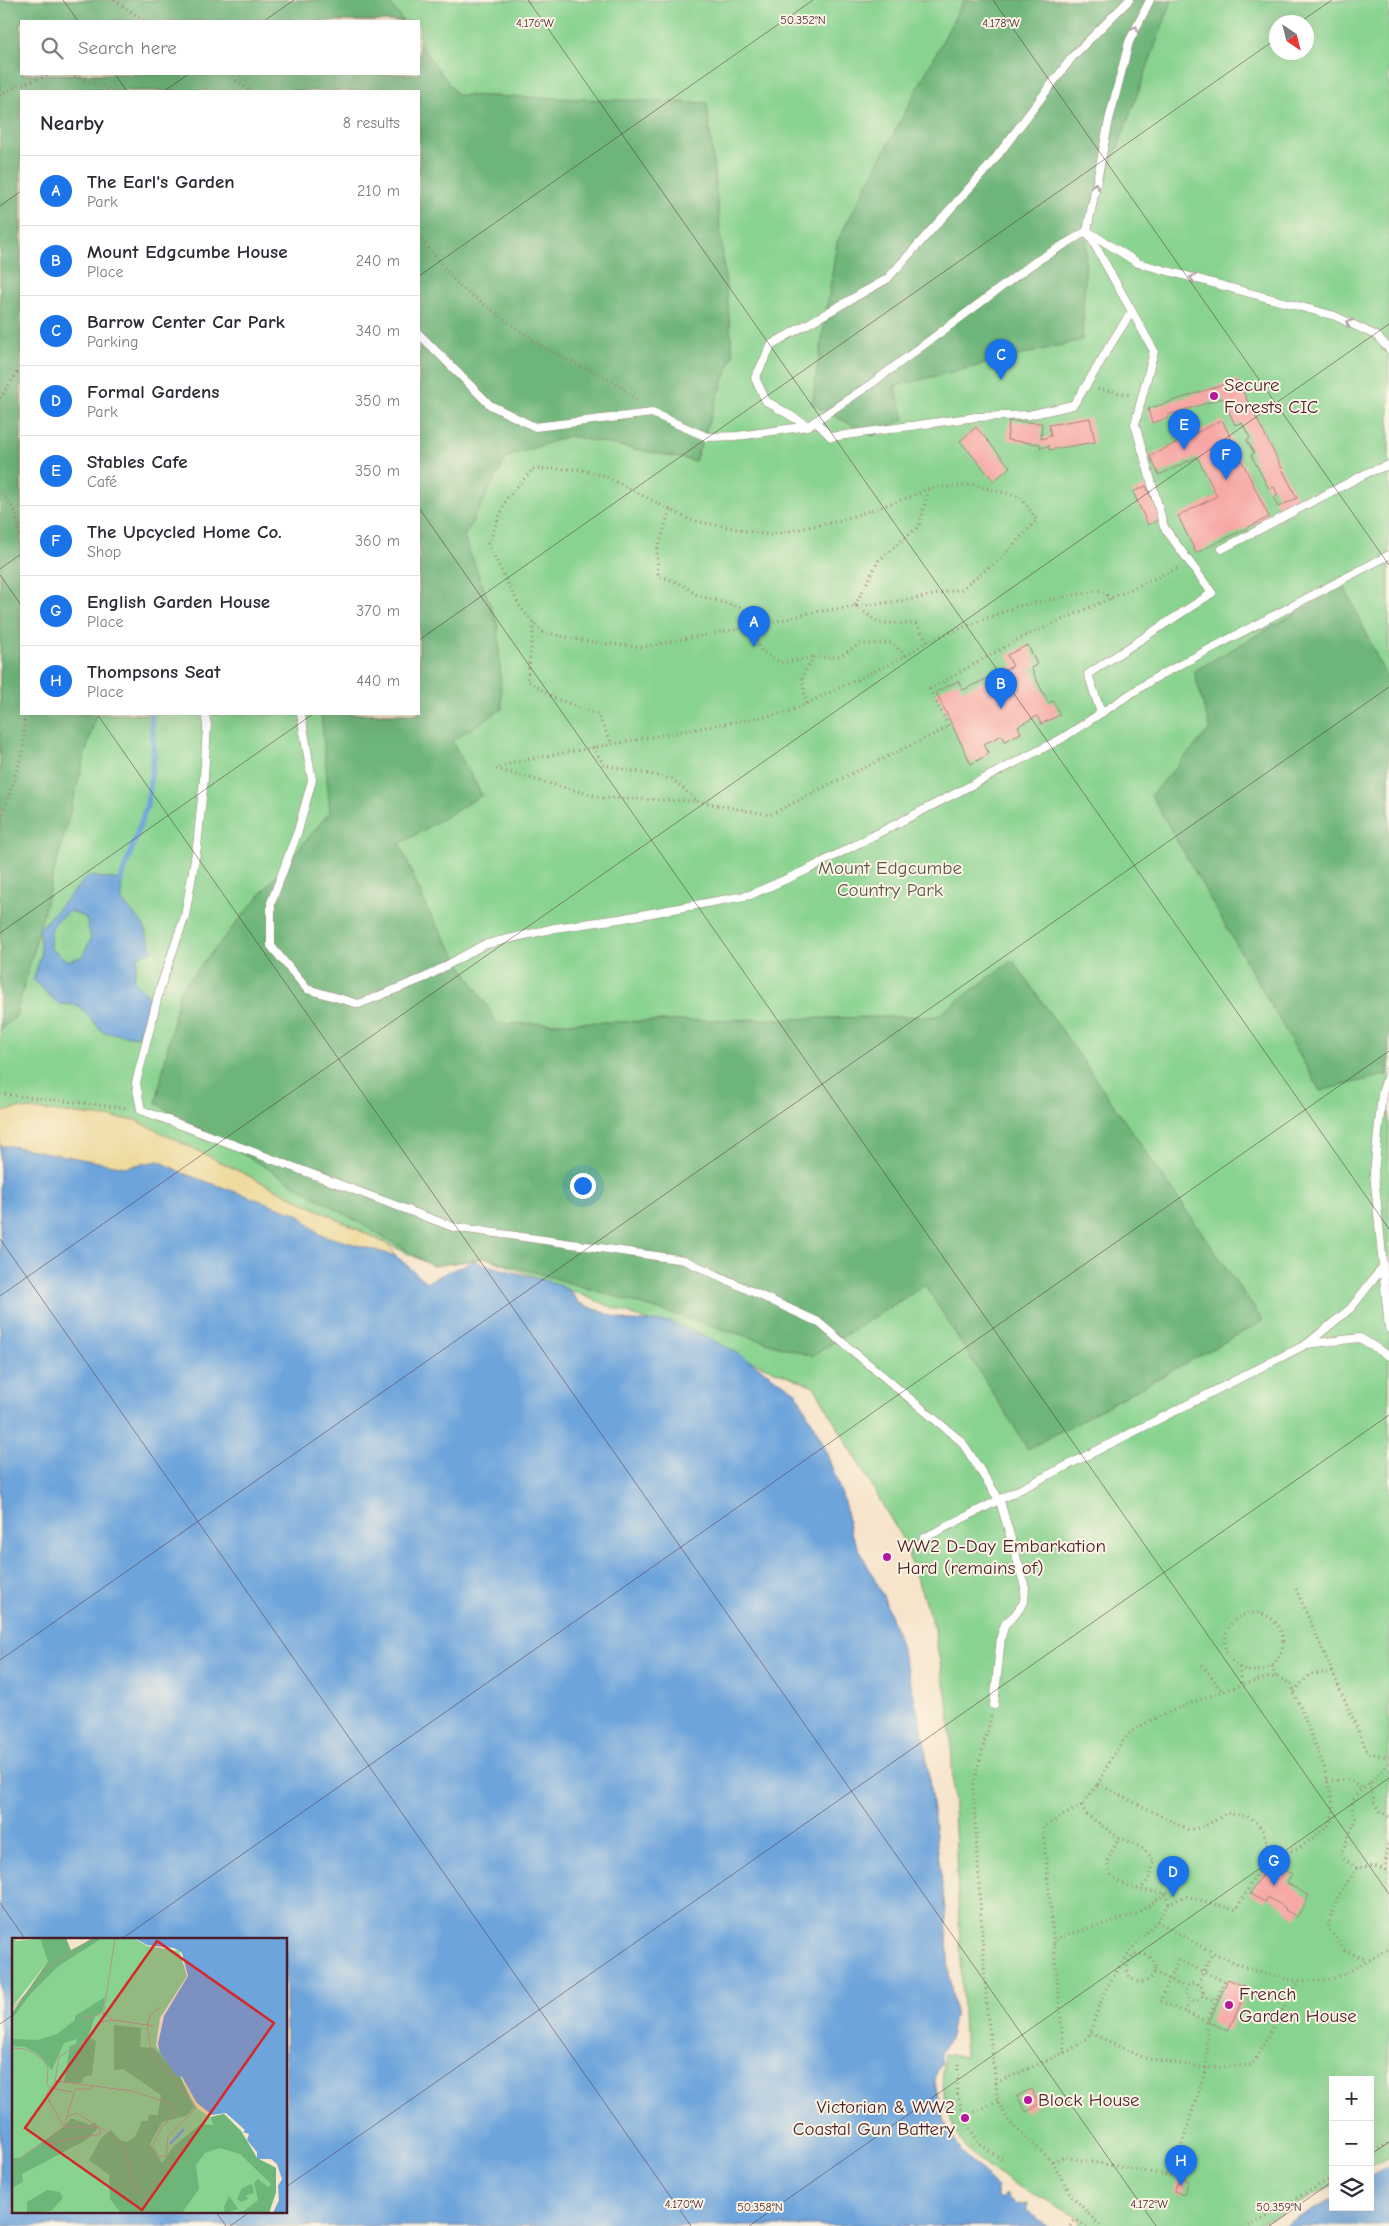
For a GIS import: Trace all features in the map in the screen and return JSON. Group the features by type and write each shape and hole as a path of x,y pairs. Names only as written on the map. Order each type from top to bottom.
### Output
{"lane":[{"path":"1129,0 1073,56 991,164 887,279 772,344 756,378 766,401 812,424 831,437 976,417 1029,415 1073,405 1086,386 1114,335 1132,312"},
{"path":"1101,713 1088,674 1212,593 1164,527 1135,424 1154,351 1088,231 1109,120 1129,42 1150,0"},
{"path":"420,335 490,405 535,427 652,413 707,437 738,436 812,424 871,384 1035,262 1088,231"},
{"path":"1088,231 1138,263 1335,316 1377,336 1389,349"},
{"path":"1222,549 1369,472 1389,465"},
{"path":"301,715 312,780 298,831 271,903 270,946 306,989 359,1004 426,977 483,945 555,928 619,919 750,895 807,870 1061,739 1155,678 1389,555"},
{"path":"205,715 207,724 204,778 197,847 186,916 160,988 136,1083 141,1110 453,1227 684,1260 818,1322 962,1442 1000,1501 1026,1587 1024,1602 1006,1624 1001,1637 994,1705"},
{"path":"1389,1072 1382,1094 1374,1173 1389,1328"},
{"path":"924,1538 1307,1344 1351,1308 1382,1268"},
{"path":"1307,1344 1360,1338 1389,1356"}],"path":[{"path":"114,0 144,20"},
{"path":"0,95 17,86 50,75"},
{"path":"73,75 111,90"},
{"path":"229,75 249,90"},
{"path":"420,237 458,285 542,347 614,382 652,413"},
{"path":"0,398 20,368"},
{"path":"1086,386 1142,397"},
{"path":"576,468 605,476 670,510 690,520 769,534 838,521 910,497 929,488 973,485 1020,497 1036,520 1000,558 961,588 914,598 814,612 765,624 642,647 590,642 542,632 520,607 488,544 507,498 533,469 576,468"},
{"path":"855,605 879,560 919,526 929,488"},
{"path":"0,490 15,511 20,534"},
{"path":"670,510 657,551 658,575 683,585 697,595 739,607 765,624"},
{"path":"1110,599 1100,590 1018,606 928,641 906,656 789,712 514,762 496,770 603,798 696,801 770,815 949,727 930,689 1017,640 1110,599 1190,562"},
{"path":"855,605 879,623 916,624 928,641"},
{"path":"534,623 527,680 556,699 597,714 612,744"},
{"path":"750,627 761,651 781,664 814,657 838,657 860,644 892,643 906,656"},
{"path":"806,704 802,676 814,657"},
{"path":"0,823 24,749 24,715"},
{"path":"593,748 604,765 672,779 696,801"},
{"path":"0,1094 141,1110"},
{"path":"1296,1589 1368,1753 1389,1757"},
{"path":"1249,1613 1268,1616 1281,1630 1284,1640 1283,1650 1279,1659 1272,1666 1255,1671 1247,1671 1231,1660 1225,1642 1227,1632 1232,1623 1239,1617 1249,1613"},
{"path":"1202,1665 1223,1692"},
{"path":"1272,1666 1276,1677"},
{"path":"1239,1667 1241,1686"},
{"path":"1294,1691 1310,1674 1334,1672"},
{"path":"1064,2053 1043,1828 1082,1805 1098,1784 1114,1754 1132,1731 1182,1705 1241,1686 1276,1677 1291,1684 1318,1751 1334,1808 1330,1824 1300,1848 1283,1854 1268,1847"},
{"path":"994,1705 973,1787 987,2012 998,2101 1009,2122 1052,2161 1071,2194 1100,2226"},
{"path":"1389,1763 1355,1794 1351,1808 1356,1819 1340,1854 1344,1860 1357,1868 1374,1866 1388,1871 1386,1852 1389,1841"},
{"path":"1327,1780 1350,1780 1361,1789"},
{"path":"1369,1783 1374,1802 1389,1818"},
{"path":"996,2083 1064,2053 1088,2038 1105,1990 1130,1950 1157,1921 1169,1904 1185,1896 1236,1910 1267,1855 1268,1847 1260,1827 1248,1818 1227,1813 1205,1826 1189,1830 1098,1784"},
{"path":"1082,1805 1086,1814 1119,1838 1131,1842 1149,1853 1154,1861 1150,1877 1141,1890"},
{"path":"1119,1838 1108,1862 1110,1875 1119,1882 1141,1890 1167,1893"},
{"path":"1357,1868 1337,1898 1328,1928 1345,1951 1368,1960"},
{"path":"1167,1893 1169,1904"},
{"path":"1053,1946 1057,1938 1134,1915 1167,1893"},
{"path":"1157,1921 1212,1953 1291,1981 1332,1979 1389,1949"},
{"path":"1198,1984 1212,1953"},
{"path":"1144,1955 1154,1963 1154,1972 1148,1980 1135,1981 1128,1974 1127,1965 1136,1956 1144,1955"},
{"path":"1052,2161 1064,2157 1172,2176 1206,2068 1206,2022 1224,1981 1178,1960 1160,2002 1206,2022"},
{"path":"1122,1963 1127,1965"},
{"path":"1154,1972 1185,1987"},
{"path":"1091,2032 1144,2058 1206,2068 1252,2066 1299,1981"},
{"path":"1192,1982 1198,1984 1203,1990 1202,1996 1198,2000 1190,2001 1185,1997 1185,1987 1192,1982"},
{"path":"1202,1996 1215,2002"},
{"path":"1185,2012 1190,2001"},
{"path":"958,2064 958,2093 964,2117 978,2143 1003,2160"},
{"path":"964,2117 998,2101"},
{"path":"1374,2152 1389,2143"},
{"path":"1249,2226 1329,2179"},
{"path":"1071,2226 1075,2220 1087,2226"}],"green space":[{"name":"Mount Edgcumbe Country Park","path":"0,0 1389,0 1389,2157 1374,2165 1374,2076 1329,2076 1329,2188 1257,2226 1079,2226 1081,2219 1008,2181 982,2163 972,2154 957,2134 944,2101 942,2088 945,2054 965,2057 949,1711 933,1624 903,1540 814,1386 487,1258 433,1266 135,1120 18,1108 0,1113"},
{"path":"0,0 388,0 402,20 20,20 20,75 420,75 420,44 457,95 707,103 733,354 695,461 569,436 507,457 464,537 498,625 502,709 452,741 482,795 400,844 427,909 498,1024 937,1016 1013,960 1263,1321 1028,1449 925,1285 812,1356 487,1258 433,1266 156,1103 180,990 330,812 321,715 420,715 420,90 20,90 20,715 96,715 16,1016 0,1030"},
{"path":"964,0 1172,0 1087,231 1082,340 895,386 904,419 873,436 812,404 837,242"},
{"path":"1344,586 1389,683 1389,1074 1320,1091 1151,795 1210,729 1194,671"}],"sand":[{"path":"18,1108 135,1120 389,1245 396,1256 388,1281 0,1167 0,1113"}],"water":[{"path":"88,876 121,880 122,901 143,924 153,951 138,956 134,980 150,998 137,1037 103,1032 78,1005 59,1004 33,980 41,955 39,929","holes":["71,911 86,918 91,939 82,957 68,961 50,948 52,930 60,918"]},
{"path":"0,1146 11,1146 125,1167 159,1161 185,1174 298,1214 321,1235 396,1256 426,1282 473,1261 558,1284 571,1292 579,1303 618,1318 628,1321 670,1322 702,1335 736,1352 796,1392 823,1443 844,1501 850,1531 883,1596 895,1628 924,1738 946,1916 949,1975 955,2011 950,2037 941,2053 942,2064 938,2069 935,2082 944,2123 961,2151 997,2187 997,2197 1002,2199 1006,2194 1009,2200 1016,2205 1028,2203 1025,2209 1048,2226 0,2226"},
{"path":"1389,2166 1389,2226 1284,2226 1329,2200 1329,2211 1374,2211 1374,2175"}],"building":[{"path":"1237,380 1297,498 1278,507 1274,498 1278,495 1274,487 1269,489 1251,455 1254,453 1247,440 1250,438 1242,423 1235,425 1223,398 1168,415 1168,418 1152,423 1148,409"},
{"path":"1090,418 1095,442 1049,450 1049,446 1040,448 1041,444 1007,440 1009,421 1042,423 1041,439 1051,436 1049,425"},
{"path":"1222,420 1269,517 1196,553 1178,516 1217,496 1197,457 1159,475 1150,456"},
{"path":"976,427 1010,467 994,481 960,441"},
{"path":"1146,486 1161,519 1148,525 1133,492"},
{"path":"1028,645 1037,665 1031,668 1048,703 1053,701 1060,715 1041,724 1037,716 1018,726 1021,733 1005,741 1002,735 984,744 989,754 971,764 936,692 958,681 963,690 1013,666 1007,655"},
{"path":"1270,1861 1292,1874 1287,1883 1309,1896 1297,1917 1268,1897 1265,1902 1250,1894"},
{"name":"French Garden House","path":"1228,1979 1248,1988 1228,2031 1209,2022"},
{"name":"Block House","path":"1031,2089 1039,2104 1026,2112 1017,2096"},
{"path":"1180,2177 1189,2181 1183,2195 1174,2191"}],"waterway":[{"path":"121,880 147,805 154,754 151,715"}],"place":[{"name":"Barrow Center Car Park","path":"1001,380"},
{"name":"Secure Forests CIC","path":"1214,396"},
{"name":"Stables Cafe","path":"1184,450"},
{"name":"The Upcycled Home Co.","path":"1226,480"},
{"name":"The Earl's Garden","path":"754,647"},
{"name":"Mount Edgcumbe House","path":"1001,709"},
{"name":"WW2 D-Day Embarkation Hard (remains of)","path":"887,1557"},
{"name":"English Garden House","path":"1274,1886"},
{"name":"Formal Gardens","path":"1173,1897"},
{"name":"French Garden House","path":"1229,2005"},
{"name":"Block House","path":"1028,2100"},
{"name":"Victorian & WW2 Coastal Gun Battery","path":"965,2118"},
{"name":"Thompsons Seat","path":"1181,2186"}]}
